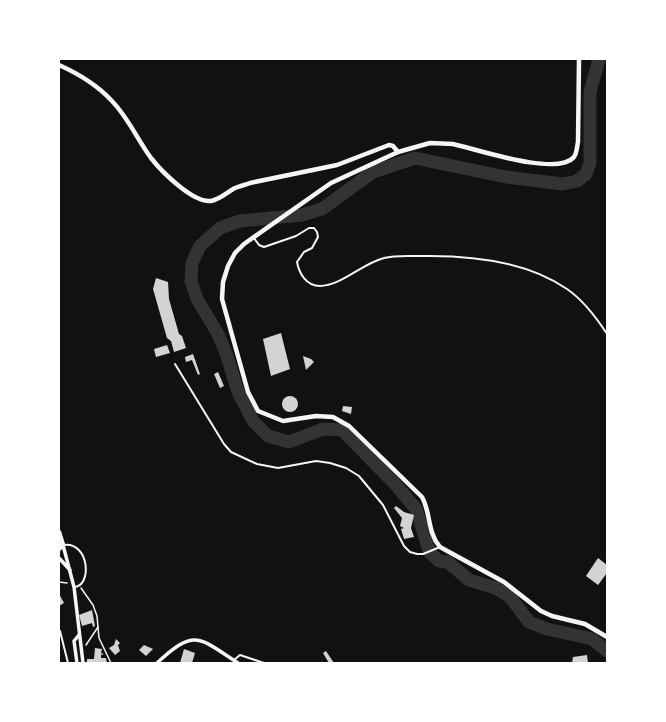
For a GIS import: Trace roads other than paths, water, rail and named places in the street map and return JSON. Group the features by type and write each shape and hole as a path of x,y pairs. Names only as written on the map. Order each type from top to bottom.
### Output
{"street":[{"path":"579,59 578,142 576,152 569,160 558,164 530,162 453,144 441,143 420,145 398,152 331,183 253,237 235,253 228,266 223,282 222,299 248,392 258,411 283,421 316,416 333,417 349,426 422,497 426,504 433,539 438,547 504,582 541,611 552,616 585,624 607,637"},
{"path":"59,65 86,78 112,101 134,129 151,158 192,196 201,200 211,201 220,198 236,187 337,164 389,145 393,146 398,152"},
{"path":"59,532 61,544 71,571 74,587 83,663"},
{"path":"59,549 61,544"},
{"path":"59,558 71,571"},
{"path":"77,663 74,641 79,635"},
{"path":"157,663 175,647 193,639 206,643 238,663"}],"lane":[{"path":"253,237 259,245 264,247 296,236 309,228 314,228 318,237 312,248 304,252 297,262 304,279 316,286 327,285 374,261 392,256 448,255 514,265 553,281 573,293 588,308 607,334"},
{"path":"175,364 224,444 231,452 257,464 278,468 316,461 330,463 346,468 359,476 383,505 404,546 410,552 423,554 438,547"},
{"path":"61,544 74,546 82,553 85,562 85,577 79,586 74,587"},
{"path":"60,631 68,663"},
{"path":"234,660 240,654 264,663"}],"waterway":[{"path":"599,59 590,92 590,163 586,174 577,181 563,184 506,177 415,158 373,172 322,209 302,215 240,221 220,228 200,246 192,263 191,281 197,299 218,334 226,353 238,392 253,421 268,436 289,442 323,429 342,430 395,484 416,509 430,553 439,561 448,562 469,580 496,588 510,597 529,622 547,629 592,639 607,651"}]}
